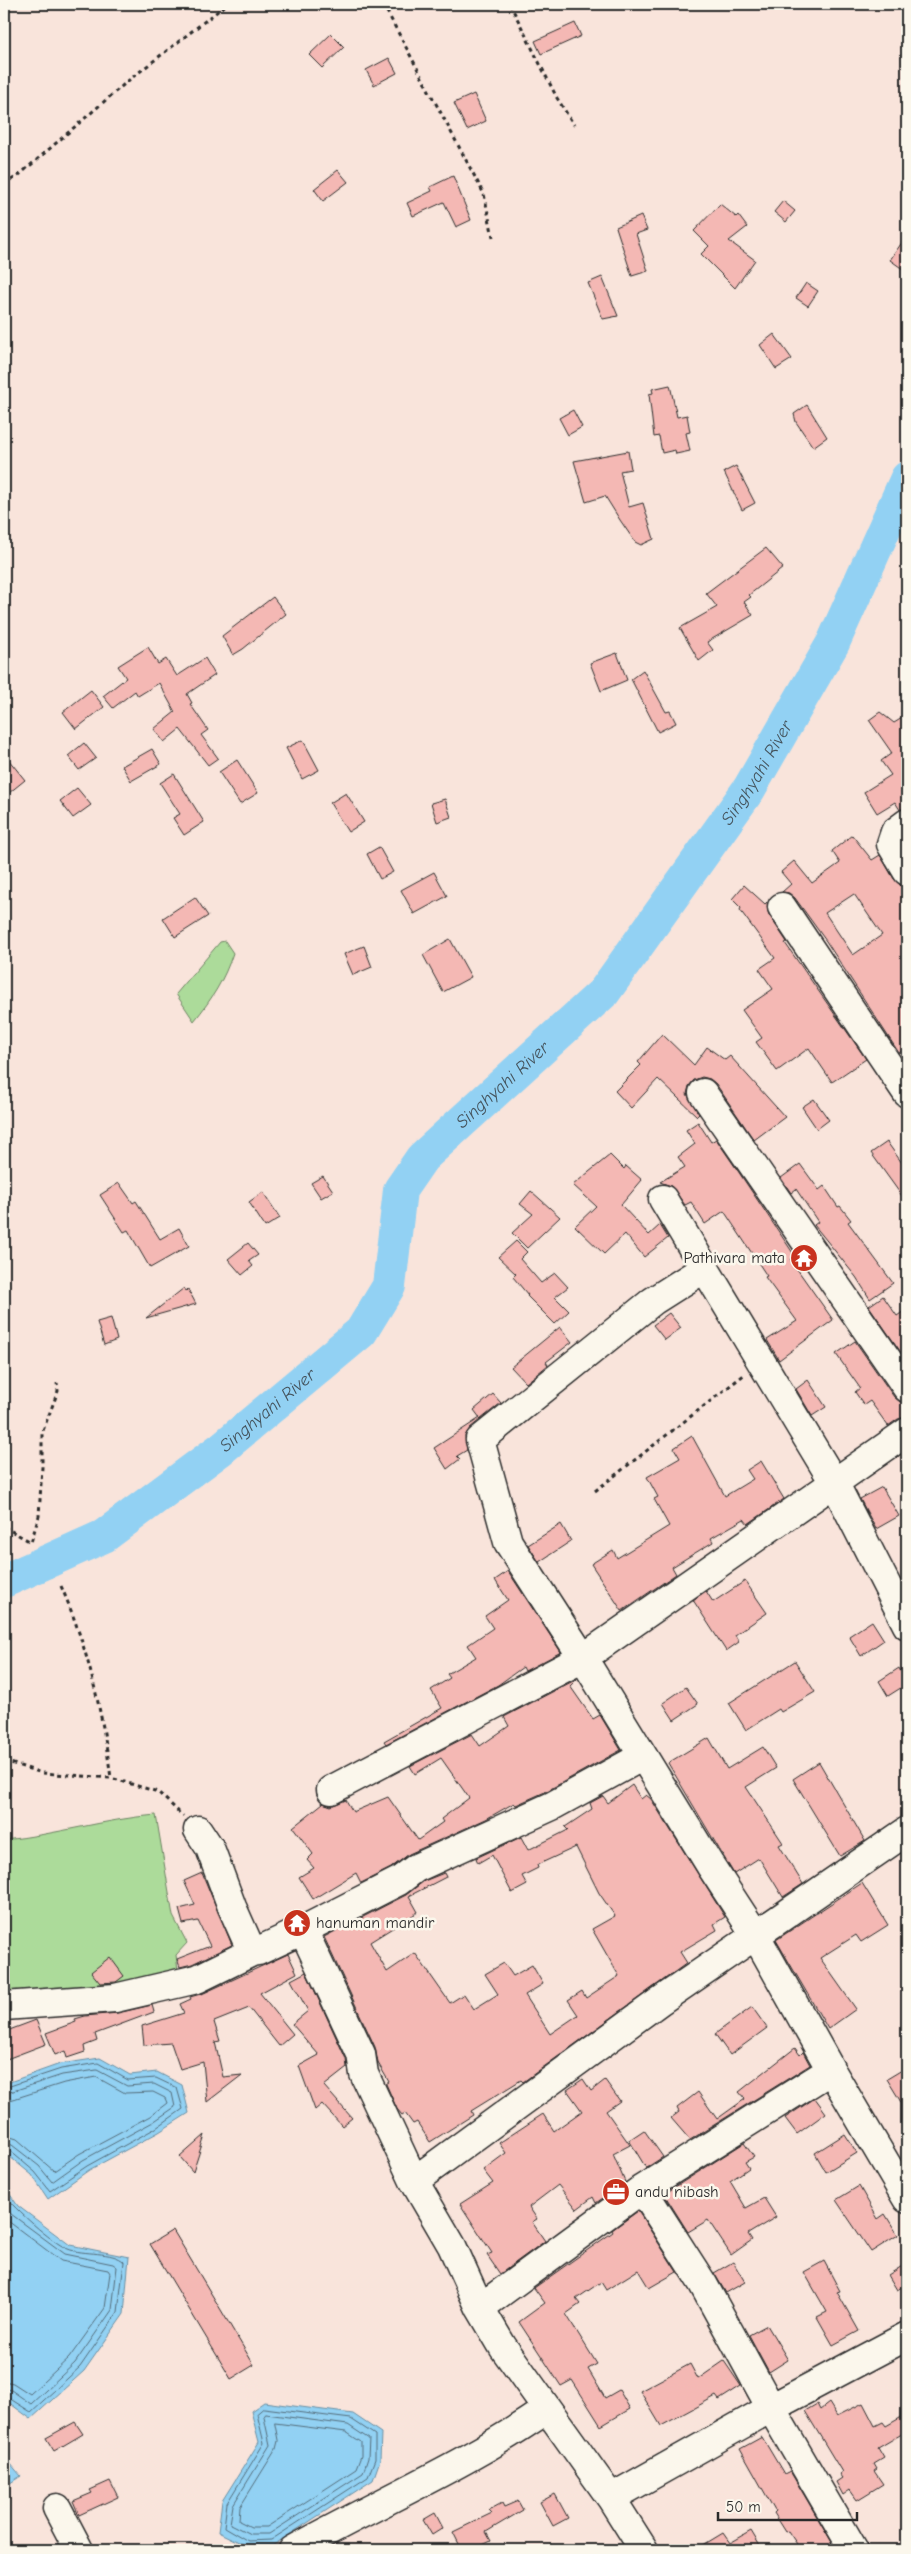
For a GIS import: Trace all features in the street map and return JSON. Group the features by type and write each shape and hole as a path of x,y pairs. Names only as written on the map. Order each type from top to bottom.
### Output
{"street":[{"path":"907,823 895,832 891,844 907,872"},
{"path":"782,907 907,1093"},
{"path":"703,1093 907,1388"},
{"path":"663,1199 835,1484 907,1625"},
{"path":"705,1268 652,1301 480,1440 508,1542 583,1658 755,1934 831,2070 907,2199"},
{"path":"330,1790 583,1658 907,1432"},
{"path":"4,2006 115,1998 197,1979 303,1930 399,1880 416,1868 552,1806 643,1756"},
{"path":"198,1830 210,1848 252,1952"},
{"path":"414,2180 755,1934 907,1830"},
{"path":"303,1930 361,2054 364,2074 414,2180 452,2246 480,2308 503,2346 611,2498 644,2550"},
{"path":"480,2308 642,2189 831,2070"},
{"path":"642,2189 703,2284 771,2408 854,2550"},
{"path":"611,2498 771,2408 907,2336"},
{"path":"293,2550 348,2519 504,2439 547,2409"},
{"path":"57,2508 79,2550"}],"path":[{"path":"4,184 18,176 129,80 227,4"},
{"path":"383,4 484,194 493,236"},
{"path":"510,4 557,98 574,125"},
{"path":"595,1490 761,1362"},
{"path":"4,1526 31,1542 39,1516 42,1433 58,1391 57,1383"},
{"path":"61,1586 77,1622 97,1690 111,1778"},
{"path":"4,1761 42,1773 111,1778 158,1792 198,1830"}],"green space":[{"path":"225,941 233,953 226,972 217,989 194,1021 176,994 220,942"},
{"path":"156,1815 173,1916 187,1943 176,1955 179,1979 4,2003 4,1840"}],"water":[{"path":"100,2058 130,2075 157,2072 182,2085 189,2113 159,2132 89,2170 48,2199 32,2175 4,2152 4,2084 60,2064"},
{"path":"4,2186 18,2206 70,2245 129,2257 124,2314 84,2371 31,2419 4,2399"},
{"path":"264,2402 353,2414 381,2433 380,2460 373,2480 272,2546 247,2546 218,2532 222,2501 259,2442 251,2411"},
{"path":"4,2456 21,2476 4,2487"}],"building":[{"path":"575,23 581,36 541,54 535,41"},
{"path":"331,34 344,47 322,68 309,55"},
{"path":"389,58 397,73 374,85 366,70"},
{"path":"474,94 486,121 467,130 454,103"},
{"path":"338,170 348,182 323,201 314,189"},
{"path":"453,176 471,220 456,227 444,202 413,216 407,203 432,191 430,187"},
{"path":"783,201 795,211 786,222 774,212"},
{"path":"720,204 736,217 738,215 747,227 729,241 755,260 735,288 701,254 709,246 694,231"},
{"path":"641,216 647,230 636,234 648,271 632,276 616,227"},
{"path":"907,235 907,272 890,260"},
{"path":"602,277 618,316 603,319 588,283"},
{"path":"806,283 818,291 808,306 796,298"},
{"path":"774,334 792,359 776,369 760,345"},
{"path":"670,385 677,417 687,415 690,432 686,433 690,451 676,454 675,450 662,453 659,436 654,437 649,394 653,393 652,389"},
{"path":"807,405 827,437 813,447 796,422 794,414"},
{"path":"573,410 582,427 568,435 559,418"},
{"path":"628,451 631,469 620,471 629,507 643,503 654,539 641,545 635,542 605,496 586,502 574,461"},
{"path":"736,466 755,503 742,510 724,472"},
{"path":"766,548 783,568 749,595 751,597 744,602 753,615 707,642 713,650 699,661 680,628 717,607 706,593"},
{"path":"273,597 286,614 233,655 222,636"},
{"path":"148,647 158,664 166,659 177,676 205,658 215,675 187,694 192,703 190,704 208,730 201,735 218,758 208,765 180,729 164,742 154,729 175,712 159,683 138,696 135,691 113,708 103,696 126,678 118,666"},
{"path":"617,653 627,680 601,691 590,663"},
{"path":"643,670 666,712 670,711 676,723 658,732 631,679"},
{"path":"91,690 104,707 76,729 63,712"},
{"path":"880,712 894,723 907,715 907,808 900,810 895,802 877,813 864,792 891,775 881,761 892,753 869,720"},
{"path":"303,740 319,770 302,779 286,748"},
{"path":"84,743 96,758 79,770 68,756"},
{"path":"152,749 161,764 131,781 122,766"},
{"path":"4,754 25,780 4,797"},
{"path":"237,760 258,793 240,804 219,772"},
{"path":"174,774 204,822 184,835 173,818 180,814 160,783"},
{"path":"77,788 91,805 73,818 60,801"},
{"path":"346,793 364,822 348,832 330,803"},
{"path":"445,799 451,817 437,822 431,803"},
{"path":"852,835 872,860 880,855 894,879 900,885 907,887 907,1047 899,1053 826,941 795,898 789,893 782,892 791,884 781,872 794,861 812,883 840,863 832,851","holes":["854,894 882,935 853,955 825,913"]},
{"path":"379,847 393,872 380,879 367,854"},
{"path":"434,872 447,896 414,914 401,890"},
{"path":"744,885 765,904 767,902 769,915 787,942 785,943 866,1059 832,1082 809,1048 777,1071 756,1042 762,1038 742,1010 773,989 759,969 775,958 740,910 741,908 732,899"},
{"path":"195,897 208,916 175,937 163,918"},
{"path":"450,939 471,977 443,992 423,955"},
{"path":"364,946 372,967 353,975 344,954"},
{"path":"662,1034 694,1065 707,1047 725,1060 730,1056 785,1117 754,1140 716,1084 710,1079 702,1077 694,1080 689,1086 687,1094 699,1114 697,1116 658,1079 631,1108 615,1091 641,1065 638,1062"},
{"path":"814,1099 829,1120 817,1129 802,1107"},
{"path":"698,1122 711,1142 716,1139 738,1171 795,1256 790,1259 833,1320 779,1360 767,1340 797,1321 765,1277 767,1276 724,1211 705,1224 691,1202 685,1205 671,1186 660,1182 685,1167 678,1157 695,1144 686,1130"},
{"path":"887,1142 907,1170 907,1203 871,1153"},
{"path":"610,1155 624,1169 626,1166 642,1180 621,1205 649,1235 660,1225 668,1238 644,1257 625,1234 604,1254 575,1226 596,1206 573,1185"},
{"path":"800,1164 819,1190 824,1186 838,1207 840,1206 851,1220 848,1222 893,1283 870,1299 856,1277 814,1225 818,1222 796,1189 791,1193 781,1178"},
{"path":"323,1176 333,1191 321,1198 311,1183"},
{"path":"119,1183 133,1203 136,1201 160,1239 179,1228 189,1246 150,1268 128,1230 124,1232 100,1195"},
{"path":"531,1191 560,1217 527,1248 512,1233 533,1214 520,1204"},
{"path":"263,1192 280,1218 265,1227 249,1202"},
{"path":"516,1241 527,1252 520,1259 541,1283 555,1273 568,1287 555,1297 569,1311 555,1324 527,1296 513,1277 516,1274 498,1257"},
{"path":"248,1243 258,1255 249,1261 253,1266 242,1275 228,1259"},
{"path":"184,1288 186,1291 188,1289 196,1304 146,1318"},
{"path":"883,1296 897,1316 907,1309 907,1361 869,1306"},
{"path":"669,1313 681,1328 665,1340 653,1325"},
{"path":"111,1318 117,1340 104,1345 97,1322"},
{"path":"560,1327 572,1342 546,1362 548,1365 526,1383 511,1367"},
{"path":"855,1341 894,1397 900,1402 907,1403 907,1417 898,1419 888,1426 870,1401 864,1405 855,1392 860,1388 836,1354"},
{"path":"808,1380 826,1407 812,1416 796,1389"},
{"path":"493,1394 501,1403 470,1428 465,1436 467,1450 457,1456 460,1459 447,1469 434,1448 480,1418 474,1410"},
{"path":"692,1436 725,1496 753,1479 747,1470 761,1461 784,1499 748,1524 744,1519 711,1538 713,1542 672,1567 676,1574 622,1611 591,1564 613,1550 617,1558 669,1526 654,1499 658,1497 647,1477 680,1458 674,1448"},
{"path":"882,1487 899,1516 876,1529 860,1499"},
{"path":"561,1524 571,1541 539,1562 528,1545"},
{"path":"508,1571 561,1652 525,1671 523,1667 498,1685 386,1744 384,1741 442,1708 431,1690 450,1678 447,1674 476,1657 468,1645 493,1628 485,1616 508,1600 495,1580"},
{"path":"745,1581 767,1613 735,1635 739,1642 726,1651 693,1600 706,1591 713,1602"},
{"path":"872,1621 884,1640 861,1656 849,1636"},
{"path":"795,1661 815,1692 781,1712 779,1709 746,1730 729,1703"},
{"path":"899,1668 907,1684 888,1696 879,1681"},
{"path":"577,1679 570,1686 593,1719 600,1715 621,1750 545,1792 516,1805 514,1803 486,1819 409,1854 391,1868 361,1883 356,1873 313,1899 299,1877 314,1868 307,1860 313,1854 293,1827 323,1803 331,1806 346,1800 353,1812 388,1797 418,1840 443,1822 441,1819 469,1798 441,1758 415,1774 410,1766 472,1734 480,1746 509,1726 504,1717"},
{"path":"686,1687 698,1704 674,1720 663,1703"},
{"path":"709,1738 727,1769 763,1747 776,1768 746,1787 783,1843 779,1845 803,1884 783,1897 759,1858 734,1874 668,1763"},
{"path":"819,1762 865,1841 840,1856 793,1779"},
{"path":"632,1785 641,1799 646,1795 651,1799 725,1917 714,1924 717,1930 680,1952 687,1963 523,2082 521,2080 471,2111 473,2115 430,2142 417,2122 413,2124 405,2113 402,2115 397,2109 386,2084 389,2082 378,2063 375,2047 324,1937 406,1895 424,1881 444,1873 446,1877 409,1896 418,1912 370,1942 387,1972 415,1953 450,2003 464,1994 474,2009 498,1994 485,1974 504,1963 513,1976 532,1965 543,1984 525,1995 550,2034 578,2015 568,2000 582,1991 586,1998 619,1976 592,1929 615,1916 599,1893 576,1847 537,1865 538,1868 522,1876 527,1885 512,1893 492,1855 478,1863 476,1858 521,1837 528,1850 568,1830 565,1827 592,1809 590,1803 603,1796 608,1803"},
{"path":"202,1873 232,1945 192,1964 180,1967 177,1959 210,1946 198,1921 183,1924 179,1909 195,1905 184,1881"},
{"path":"862,1883 888,1925 861,1942 856,1935 820,1958 856,2009 828,2029 776,1940"},
{"path":"288,1954 297,1973 260,1993 293,2034 279,2046 249,2008 214,2022 220,2041 215,2042 223,2077 242,2075 207,2102 203,2062 180,2069 171,2043 144,2045 142,2026 184,2013 180,2004 191,1999 190,1997 204,1993"},
{"path":"110,1957 124,1976 116,1982 100,1983 91,1972"},
{"path":"306,1972 346,2059 347,2068 324,2086 352,2118 342,2126 322,2104 315,2110 299,2066 319,2055 292,2024 308,2011 291,1980"},
{"path":"152,2005 154,2012 95,2034 97,2041 84,2046 85,2052 67,2058 65,2051 55,2055 46,2033 76,2022 75,2019 85,2016 118,2013"},
{"path":"752,2007 767,2028 730,2055 715,2034"},
{"path":"36,2020 46,2044 4,2060 4,2032"},
{"path":"795,2048 800,2055 803,2052 810,2065 690,2140 671,2118 679,2112 677,2108 698,2092 717,2119 745,2099 739,2092"},
{"path":"907,2067 907,2112 887,2079"},
{"path":"583,2079 591,2091 605,2080 620,2101 606,2111 630,2145 613,2154 625,2182 596,2203 593,2197 577,2209 558,2185 529,2207 537,2219 532,2222 545,2241 500,2274 487,2255 492,2253 460,2204 493,2183 483,2170 506,2153 499,2143 543,2114 554,2131 582,2111 567,2090"},
{"path":"815,2098 826,2113 797,2134 785,2118"},
{"path":"644,2130 663,2157 646,2168 629,2140"},
{"path":"845,2134 857,2153 826,2172 815,2153"},
{"path":"205,2135 193,2172 180,2157"},
{"path":"744,2143 754,2157 745,2162 749,2168 730,2181 746,2208 764,2198 776,2217 748,2234 752,2240 731,2255 708,2220 688,2232 664,2194"},
{"path":"859,2186 878,2219 885,2214 898,2235 871,2252 836,2200"},
{"path":"638,2211 677,2272 649,2288 638,2270 606,2290 601,2282 576,2299 580,2304 566,2314 597,2364 588,2369 605,2398 619,2390 630,2409 601,2426 572,2380 561,2386 519,2322 545,2303 534,2288 613,2232 612,2230"},
{"path":"173,2230 254,2365 231,2379 150,2244"},
{"path":"824,2261 840,2291 837,2292 859,2331 833,2345 817,2317 827,2312 804,2272"},
{"path":"733,2262 745,2282 726,2293 714,2273"},
{"path":"907,2263 907,2284 897,2290 888,2275"},
{"path":"767,2325 788,2360 769,2372 749,2335"},
{"path":"724,2361 741,2386 719,2400 716,2396 661,2426 640,2391 690,2364 698,2379"},
{"path":"829,2403 837,2416 863,2403 875,2426 883,2422 886,2426 907,2414 907,2431 878,2448 884,2458 874,2464 877,2469 874,2471 883,2484 857,2500 850,2490 843,2495 836,2482 842,2478 839,2474 842,2472 805,2411 817,2404 820,2410"},
{"path":"75,2422 83,2434 54,2451 46,2438"},
{"path":"762,2437 784,2474 790,2471 833,2544 824,2550 801,2550 788,2531 785,2532 773,2513 775,2511 740,2449"},
{"path":"110,2481 118,2497 79,2515 73,2501 92,2493 90,2490"},
{"path":"555,2494 568,2518 553,2526 540,2502"},
{"path":"518,2501 523,2510 486,2532 491,2541 472,2550 462,2550 453,2532 492,2513 489,2510 502,2503 504,2507"},
{"path":"435,2513 443,2528 432,2535 423,2520"},
{"path":"751,2531 760,2546 752,2550 695,2550 723,2533 730,2543"}],"waterway":[{"name":"Singhyahi River","path":"4,1581 104,1536 221,1449 361,1332 389,1286 400,1190 422,1158 604,992 749,789 833,643 907,478"}],"place":[{"name":"Pathivara mata","path":"804,1258"},
{"name":"hanuman mandir","path":"297,1923"},
{"name":"andu nibash","path":"616,2192"}]}
